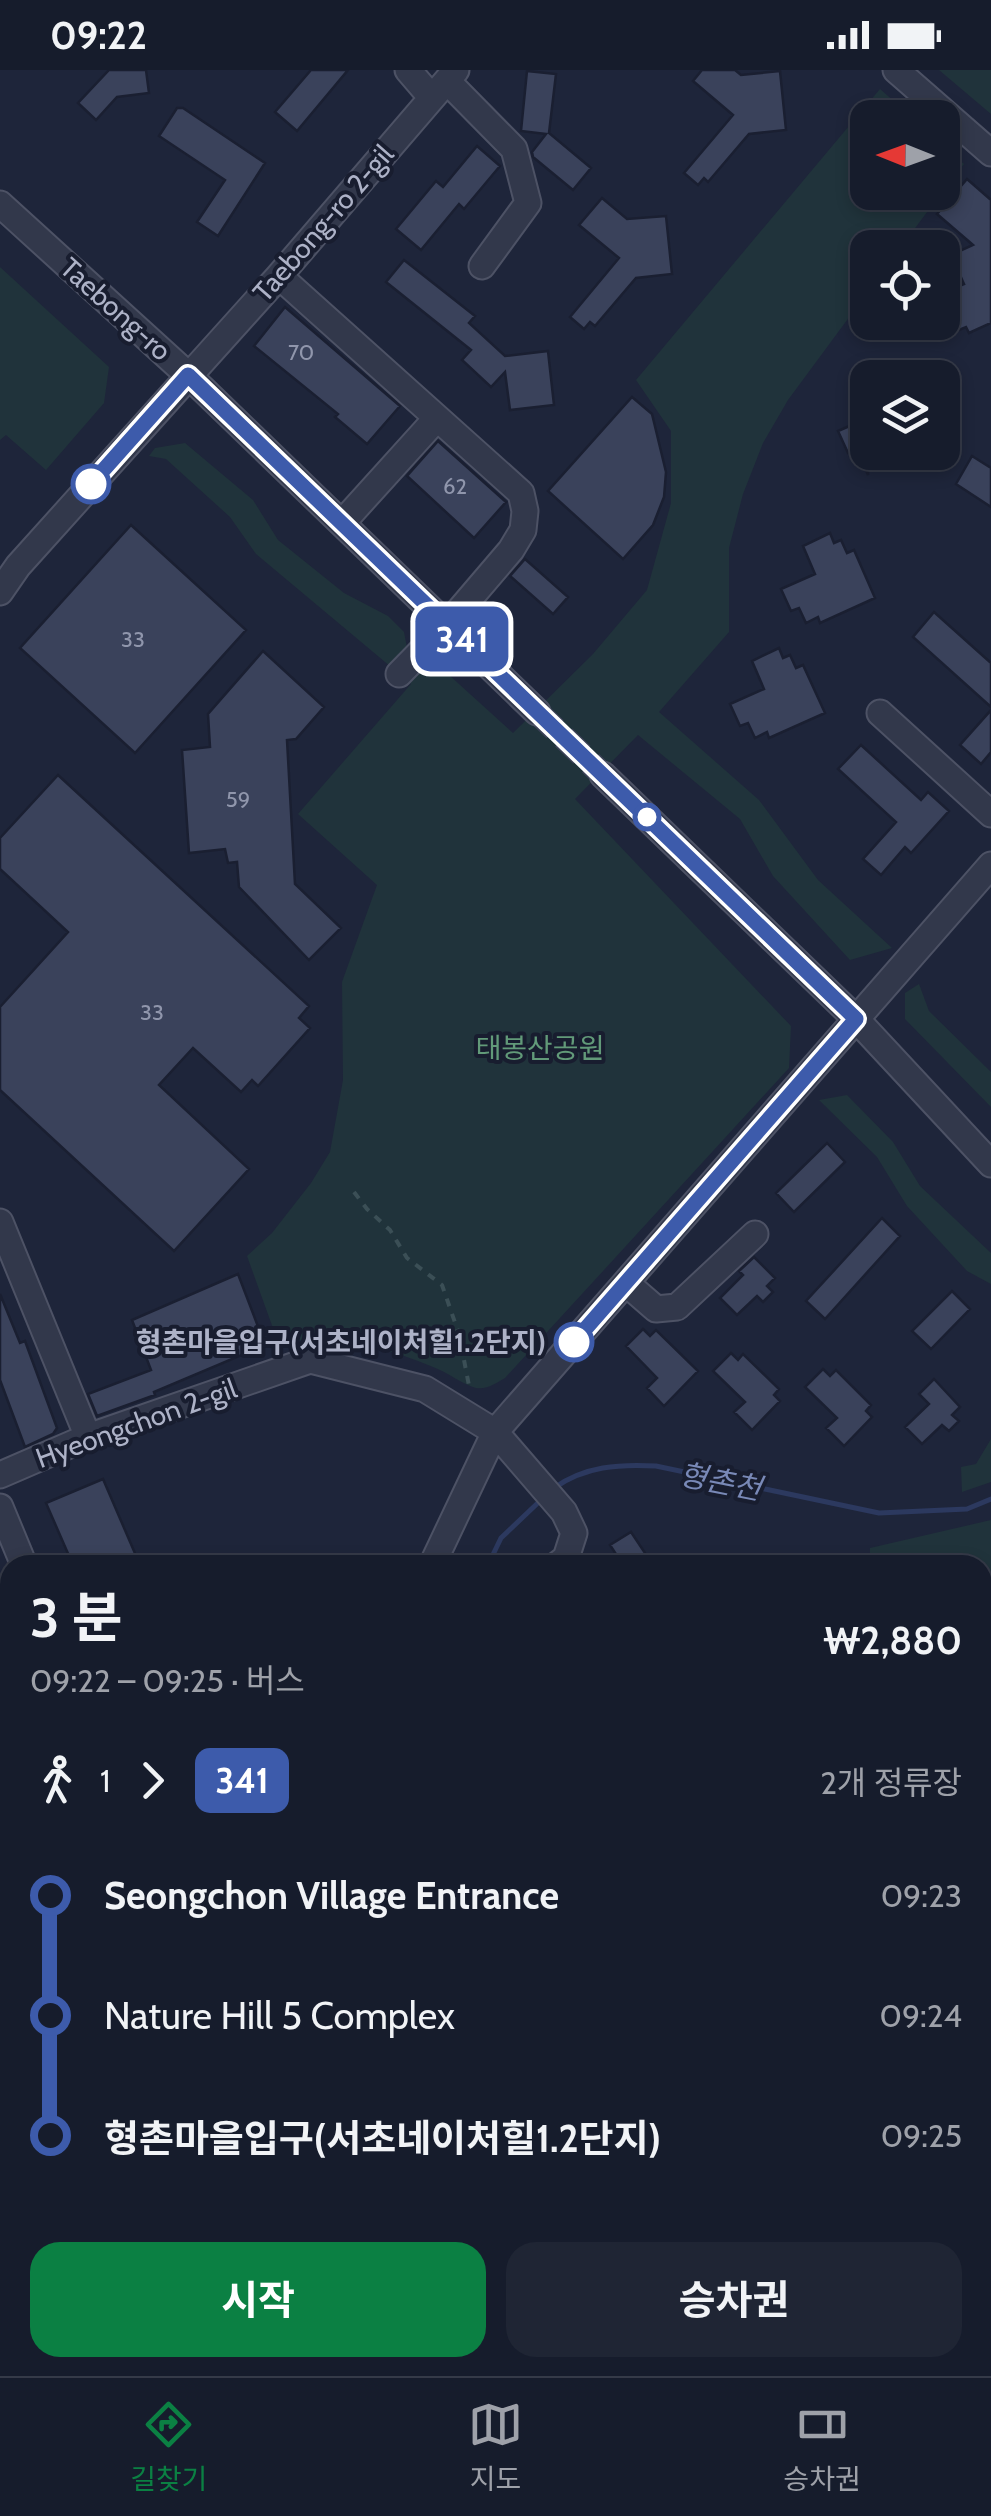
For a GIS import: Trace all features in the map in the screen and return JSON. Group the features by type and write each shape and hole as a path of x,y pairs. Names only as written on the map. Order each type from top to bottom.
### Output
{"street":[{"path":"408,70 445,83 514,148 528,203 482,266"},
{"path":"896,70 991,153"},
{"name":"Taebong-ro 2-gil","path":"0,592 18,566 445,83"},
{"name":"Taebong-ro","path":"0,204 188,375 537,712"},
{"path":"278,276 521,493 525,511 523,530 511,550 399,674"},
{"path":"342,524 437,418"},
{"path":"880,713 991,814"},
{"path":"603,775 856,1019 991,1164"},
{"path":"437,1555 495,1432 991,865"},
{"path":"0,1222 88,1438"},
{"path":"626,1283 656,1309 677,1307 755,1234"},
{"name":"Hyeongchon 2-gil","path":"0,1475 88,1438 310,1360 425,1389 495,1432 564,1512 574,1533 567,1555"},
{"path":"0,1507 20,1555"}],"path":[{"path":"354,1192 390,1230 407,1258 442,1285 459,1334 470,1388 464,1413"}],"green space":[{"path":"939,70 991,70 991,114"},
{"name":"태봉산공원","path":"880,89 893,100 871,100"},
{"name":"태봉산공원","path":"850,125 850,210 929,210 914,230 850,230 850,316 788,400 763,443 743,494 729,548 729,632 659,712 759,800 818,880 892,948 850,960 773,876 740,819 638,735 575,799 791,1026 789,1068 505,1378 495,1384 476,1388 414,1359 357,1344 278,1342 247,1256 272,1233 330,1152 343,1080 342,982 377,885 298,814 411,684 405,678 438,665 513,733 593,654 647,590 671,503 671,431 636,380"},
{"path":"0,267 109,367 104,403 46,470 6,435 0,440"},
{"path":"185,443 253,500 278,540 344,593 388,616 404,632 407,648 391,667 256,554 230,517 166,459 149,456 155,448"},
{"path":"919,984 929,1011 991,1072 991,1107 905,1019 905,993"},
{"path":"847,1095 893,1142 920,1186 991,1253 991,1284 967,1271 907,1206 877,1157 819,1100"},
{"path":"991,1439 991,1482 962,1492 961,1467 976,1464"},
{"path":"991,1520 991,1555 870,1555 870,1548"}],"building":[{"path":"109,70 146,70 149,93 117,97 96,120 78,103"},
{"path":"311,70 348,70 297,131 275,112"},
{"path":"702,70 735,70 741,75 780,71 786,130 749,134 708,182 704,178 698,185 684,173 733,115 693,81"},
{"path":"527,71 556,74 549,133 591,168 573,190 533,157 532,152 546,134 521,131"},
{"path":"177,108 183,108 265,163 218,236 197,222 225,180 159,136"},
{"path":"477,146 500,166 464,209 459,204 421,250 396,229 436,181 443,187"},
{"path":"967,179 991,200 991,323 969,333 966,327 960,330 960,286 964,284 960,251 973,245 937,214 940,210 960,210 960,187"},
{"path":"602,198 627,219 666,216 672,274 636,278 595,326 590,322 584,329 570,317 619,258 579,225"},
{"path":"404,260 475,316 469,323 505,356 548,351 554,405 510,410 505,372 491,387 462,360 471,350 386,282"},
{"path":"285,307 400,406 367,444 335,417 338,414 254,346"},
{"path":"632,397 652,414 666,472 664,497 653,525 623,559 548,491"},
{"path":"850,426 850,452 848,453 838,431"},
{"path":"438,441 506,502 474,538 407,476"},
{"path":"972,456 991,468 991,507 956,484"},
{"path":"131,525 246,630 135,753 20,648"},
{"path":"830,533 834,543 841,540 847,553 854,550 875,598 820,623 818,617 806,623 799,608 791,611 781,589 815,574 803,546"},
{"path":"525,559 568,597 553,614 510,576"},
{"path":"934,612 991,663 991,707 913,637"},
{"path":"779,648 783,658 790,655 796,668 803,665 825,713 769,738 767,732 755,738 748,723 740,726 730,704 764,689 752,661"},
{"path":"263,651 324,707 296,739 287,740 295,884 341,928 309,960 239,887 237,862 228,863 225,849 189,853 182,750 210,747 208,714"},
{"path":"991,710 991,752 981,764 960,745"},
{"path":"861,745 921,800 928,792 949,811 911,853 905,847 881,875 863,859 896,822 838,769"},
{"path":"58,775 309,1006 299,1018 310,1028 258,1086 252,1080 241,1092 193,1048 159,1085 249,1169 174,1251 0,1090 0,1007 68,932 0,869 0,838"},
{"path":"827,1143 845,1162 794,1212 776,1193"},
{"path":"882,1218 900,1236 825,1319 806,1301"},
{"path":"754,1257 775,1278 767,1286 773,1292 763,1302 757,1296 737,1315 720,1298 743,1275 739,1271"},
{"path":"238,1274 265,1345 154,1392 155,1395 97,1416 88,1394 151,1370 132,1320"},
{"path":"952,1291 970,1309 931,1349 912,1331"},
{"path":"0,1294 20,1343 25,1341 57,1428 53,1434 25,1447 0,1380"},
{"path":"643,1329 650,1336 656,1330 698,1371 664,1406 647,1388 657,1378 626,1346"},
{"path":"731,1353 738,1360 743,1354 779,1389 774,1395 780,1401 752,1430 734,1412 745,1402 713,1371"},
{"path":"823,1369 830,1376 836,1370 871,1405 866,1411 872,1417 844,1446 826,1428 837,1418 805,1387"},
{"path":"934,1379 960,1407 952,1415 959,1421 949,1431 942,1425 922,1444 905,1427 929,1404 919,1394"},
{"path":"103,1479 136,1555 69,1555 46,1503"},
{"path":"631,1532 646,1555 616,1555 610,1545"}],"waterway":[{"name":"형촌천","path":"554,1488 590,1471 642,1465 879,1513 967,1509 991,1499"},
{"name":"형촌천","path":"493,1555 501,1538 542,1499"}],"tunnel":[{"path":"537,712 603,775"}],"bus line":[{"name":"341","path":"91,484 188,375 856,1019 574,1342"}],"place":[{"name":"형촌마을입구(서초네이처힐1.2단지)","path":"574,1342"}]}
